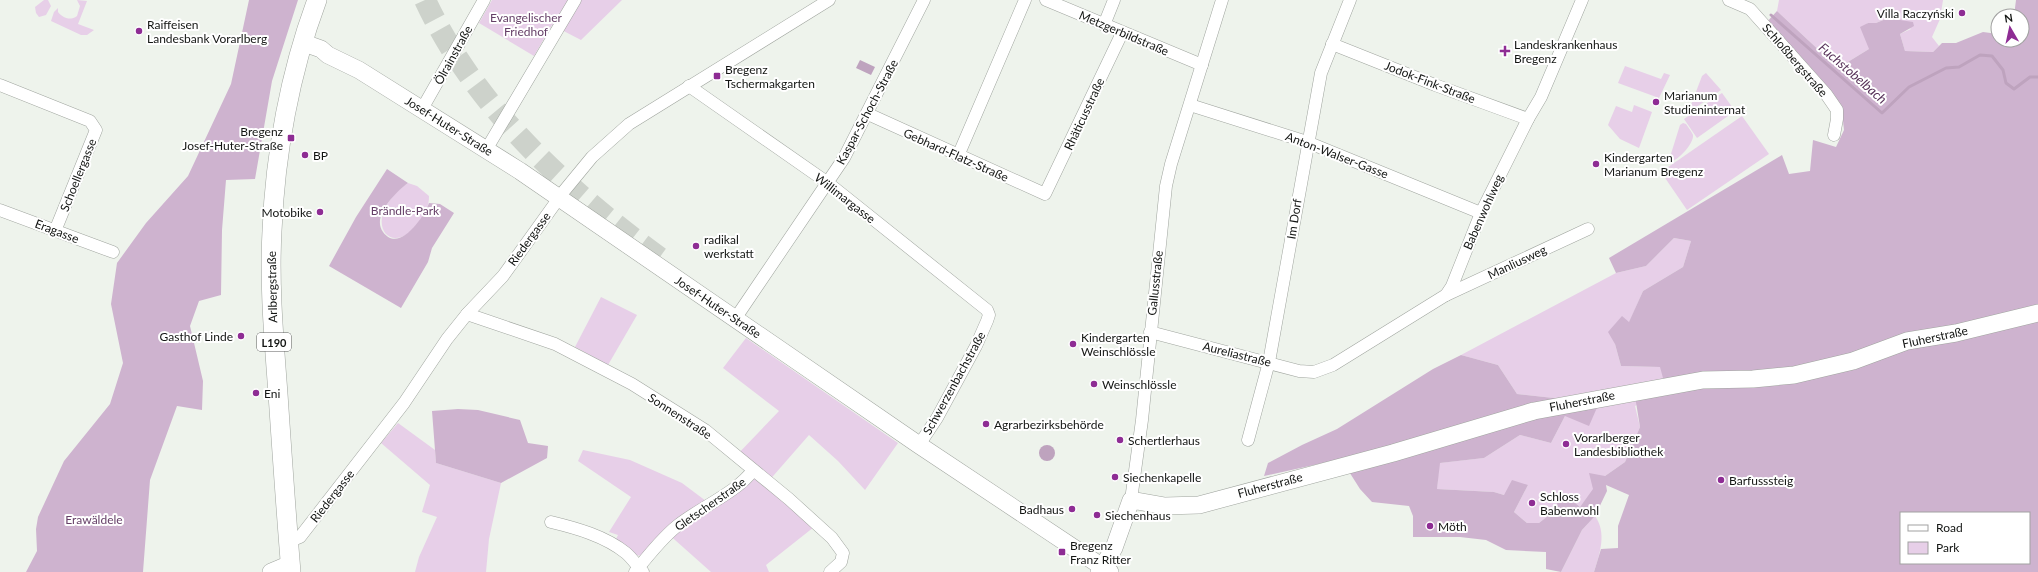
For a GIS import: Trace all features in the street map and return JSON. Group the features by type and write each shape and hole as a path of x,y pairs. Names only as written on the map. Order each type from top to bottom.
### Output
{"main road":[{"name":"L190","path":"303,47 317,0"},
{"name":"Arlbergstraße","path":"290,568 272,310 272,232 283,128 303,47"}],"street":[{"name":"Ölrainstraße","path":"422,109 484,0"},
{"path":"486,150 575,0"},
{"name":"Riedergasse","path":"288,542 300,537 404,403 447,339 467,314 503,276 559,198 592,157 629,124 829,0"},
{"name":"Kaspar-Schoch-Straße","path":"735,319 844,158 868,114 924,0"},
{"path":"958,156 1025,0"},
{"name":"Metzgerbildstraße","path":"1046,0 1122,33 1202,65"},
{"path":"1104,25 1114,0"},
{"name":"Gallusstraße","path":"1104,570 1114,548 1131,500 1142,420 1166,186 1222,0"},
{"name":"Im Dorf","path":"1248,440 1269,362 1283,290 1320,73 1350,0"},
{"name":"Babenwohlweg","path":"1446,295 1452,286 1481,213 1528,119 1541,97 1582,0"},
{"name":"Schloßbergstraße","path":"1729,0 1750,9 1826,94 1837,110 1834,135"},
{"name":"Rhäticusstraße","path":"1046,194 1122,33"},
{"name":"Jodok-Fink-Straße","path":"1332,44 1435,85 1528,119"},
{"name":"Josef-Huter-Straße","path":"303,47 318,56 328,55 359,70 486,150 559,198 1104,570"},
{"name":"Schoellergasse","path":"0,85 90,121 96,130 55,231"},
{"name":"Willimargasse","path":"689,86 828,183 987,310 989,315 988,321"},
{"name":"Anton-Walser-Gasse","path":"1190,105 1308,142 1481,213"},
{"name":"Gebhard-Flatz-Straße","path":"868,114 958,156 1046,194"},
{"name":"Eragasse","path":"0,210 113,252"},
{"name":"Manliusweg","path":"1446,295 1588,229"},
{"name":"Aureliastraße","path":"1150,332 1299,371 1314,372 1324,370 1446,295"},
{"name":"Sonnenstraße","path":"467,314 555,344 632,384 705,430 789,499 826,533 843,553 841,562 830,572"},
{"name":"Fluherstraße","path":"1131,500 1164,506 1198,505 1393,453 1534,410 1703,380 1753,379 1794,375 1853,361 1907,341 1956,333 2038,314"},
{"name":"Schwerzenbachstraße","path":"919,445 937,418 988,321"},
{"name":"Gletscherstraße","path":"639,570 676,527 715,499 745,482 753,470"},
{"path":"551,522 576,528 610,543 626,554 639,570"},
{"path":"271,572 290,568"}],"green space":[{"path":"44,0 48,0 51,6 46,15 39,17 36,13 35,7"},
{"path":"77,0 87,1 78,24 94,30 87,35 81,35 51,21 54,12 58,8 58,12 64,17 69,19 77,16 80,6"},
{"name":"Erawäldele","path":"249,0 298,0 272,81 255,179 226,180 222,230 221,295 199,301 190,326 203,381 202,410 177,406 150,480 143,572 26,572 37,551 36,529 38,517 64,461 110,404 123,363 111,304 117,263 146,223 188,176 231,84"},
{"name":"Evangelischer Friedhof","path":"492,0 622,0 581,40 552,25 534,56 479,23"},
{"path":"1779,0 1943,0 1940,19 1932,37 1939,46 1933,52 1905,51 1900,34 1911,29 1893,16 1876,23 1867,23 1869,49 1838,68 1777,11"},
{"path":"2016,0 2038,0 2038,572 1594,572 1601,549 1618,548 1618,526 1629,495 1606,485 1607,491 1595,516 1582,530 1561,572 1546,569 1546,552 1506,550 1486,540 1460,537 1413,537 1413,516 1409,506 1372,502 1360,489 1341,459 1264,476 1268,463 1337,429 1433,369 1461,355 1498,365 1517,394 1599,403 1589,426 1565,416 1551,443 1520,435 1484,458 1440,463 1437,489 1494,492 1504,495 1512,480 1528,485 1514,512 1527,523 1539,523 1549,515 1563,495 1568,497 1580,507 1593,489 1589,473 1605,476 1625,462 1640,427 1635,396 1666,389 1660,367 1621,366 1615,344 1608,332 1622,316 1629,322 1643,291 1683,267 1691,241 1674,238 1646,266 1616,273 1609,258 1782,155 1789,174 1810,171 1813,140 1836,147 1844,130 1842,112 1766,23 1777,11 1838,68 1869,49 1860,27 1868,23 1876,23 1893,16 1900,20 1913,22 1914,26 1900,34 1905,51 1933,52 1942,43 1956,43 1983,32 1990,33 1990,48 2030,48 2030,8 2015,8"},
{"path":"1625,66 1661,79 1664,73 1670,75 1659,98 1618,83"},
{"path":"1706,73 1721,90 1695,108 1691,105 1702,76"},
{"path":"1722,93 1735,111 1697,138 1684,119"},
{"path":"1634,105 1652,112 1639,148 1620,139 1608,125 1616,106 1632,112"},
{"path":"1742,116 1769,154 1687,210 1661,172"},
{"path":"1683,123 1686,124 1691,131 1693,138 1686,150 1673,161 1670,157 1680,125"},
{"path":"387,169 408,183 387,204 380,219 380,226 389,238 396,239 410,231 422,217 429,203 440,204 454,213 432,248 428,262 401,308 329,266 356,217"},
{"name":"Brändle-Park","path":"408,183 417,186 429,196 426,211 418,224 407,234 397,238 389,236 383,230 382,221 385,209 393,196"},
{"path":"1674,238 1691,241 1683,267 1643,291 1629,323 1615,344 1621,366 1661,367 1666,389 1635,406 1640,427 1625,462 1605,476 1580,507 1568,497 1563,495 1549,515 1539,523 1527,523 1514,512 1528,485 1504,495 1494,492 1437,489 1439,463 1484,458 1520,435 1551,443 1565,416 1599,403 1517,394 1498,365 1461,355 1616,273 1646,266"},
{"path":"601,297 637,315 608,365 575,347"},
{"path":"746,338 898,443 865,490 838,461 809,435 767,483 814,527 766,565 769,572 711,572 666,532 647,553 638,555 633,553 615,541 618,535 609,532 631,497 578,461 583,450 630,460 682,483 706,501 741,479 745,470 734,458 779,411 723,368"},
{"path":"458,409 478,410 520,420 528,443 548,446 547,458 501,483 436,463 432,411"},
{"path":"398,423 435,450 436,463 501,483 489,539 486,572 415,572 419,557 437,517 422,512 430,485 381,443"},
{"path":"1595,516 1599,523 1602,536 1594,572 1561,572 1582,530"}],"shaded area":[{"path":"860,60 875,67 871,75 856,68"},
{"path":"1044,445 1050,445 1055,450 1053,459 1050,461 1044,461 1039,456 1039,450"}],"waterway":[{"name":"Fuchstobelbach","path":"1771,15 1882,113 1909,87 1946,68 1959,67 1980,55 1992,56 2003,70 2006,83 2014,89 2030,77 2038,77"}],"tunnel":[{"path":"425,0 446,39 470,77 498,112 528,145 560,177 664,261"}],"place":[{"name":"Villa Raczyński","path":"1962,13"},
{"name":"Raiffeisen Landesbank Vorarlberg","path":"139,31"},
{"name":"Landeskrankenhaus Bregenz","path":"1505,51"},
{"name":"Bregenz Tschermakgarten","path":"717,76"},
{"name":"Marianum Studieninternat","path":"1656,102"},
{"name":"Bregenz Josef-Huter-Straße","path":"291,138"},
{"name":"BP","path":"305,155"},
{"name":"Kindergarten Marianum Bregenz","path":"1596,164"},
{"name":"Motobike","path":"320,212"},
{"name":"radikal werkstatt","path":"696,246"},
{"name":"Gasthof Linde","path":"241,336"},
{"name":"Kindergarten Weinschlössle","path":"1073,344"},
{"name":"Weinschlössle","path":"1094,384"},
{"name":"Eni","path":"256,393"},
{"name":"Agrarbezirksbehörde","path":"986,424"},
{"name":"Schertlerhaus","path":"1120,440"},
{"name":"Vorarlberger Landesbibliothek","path":"1566,444"},
{"name":"Siechenkapelle","path":"1115,477"},
{"name":"Barfusssteig","path":"1721,480"},
{"name":"Schloss Babenwohl","path":"1532,503"},
{"name":"Badhaus","path":"1072,509"},
{"name":"Siechenhaus","path":"1097,515"},
{"name":"Möth","path":"1430,526"},
{"name":"Bregenz Franz Ritter","path":"1062,552"}]}
